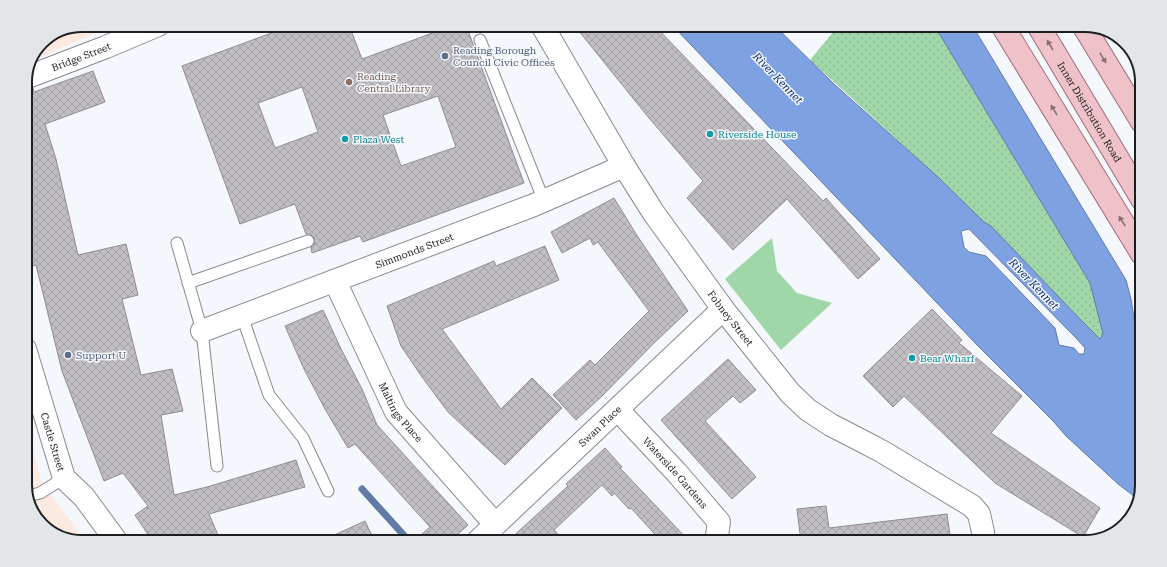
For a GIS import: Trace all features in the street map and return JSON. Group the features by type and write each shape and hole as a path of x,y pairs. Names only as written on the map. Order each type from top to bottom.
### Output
{"main road":[{"path":"1006,32 1135,243"},
{"name":"Inner Distribution Road","path":"1042,32 1135,187"},
{"path":"1087,32 1135,110"}],"street":[{"name":"Bridge Street","path":"33,75 141,32"},
{"name":"Fobney Street","path":"546,32 624,166 653,212 723,309 790,393 808,410 831,425 882,452 972,506 979,514 983,535"},
{"name":"Simmonds Street","path":"202,331 544,201 624,166"},
{"name":"Maltings Place","path":"335,281 396,412 495,524"},
{"name":"Swan Place","path":"484,535 618,410 723,309"},
{"name":"Castle Street","path":"32,371 64,478 84,497 112,535"},
{"name":"Waterside Gardens","path":"618,410 677,473 719,522 717,535"}],"lane":[{"path":"480,40 544,201"},
{"path":"188,283 308,241"},
{"path":"177,243 202,331 216,466"},
{"path":"242,316 268,395 303,438 328,491"},
{"path":"33,495 40,493 64,478"}],"shaded area":[{"path":"97,32 38,58 40,54 54,40 63,36 72,33"},
{"path":"32,447 41,481 81,535 72,534 57,528 49,523 40,513 32,488"}],"green space":[{"path":"833,32 938,32 1090,283 1103,334 1100,339 938,177 810,60"},
{"path":"772,238 777,271 797,293 832,303 781,350 725,279"}],"water":[{"name":"River Kennet","path":"679,32 781,32 834,84 938,177 984,222 991,226 1100,339 1103,334 1090,283 938,32 976,32 1126,280 1135,324 1135,485 1134,496 1118,484 1066,436 978,346","holes":["969,229 1085,348 1084,354 1079,354 1074,348 1059,345 1055,328 986,256 969,252 964,247 961,231"]}],"building":[{"name":"Plaza West","path":"274,32 352,32 362,59 435,32 469,32 524,183 363,242 360,236 312,253 311,247 315,243 314,238 310,234 306,234 295,204 240,224 182,66","holes":["302,87 318,132 275,148 258,103","438,96 456,147 401,166 383,115"]},
{"name":"Riverside House","path":"580,32 661,32 823,201 826,198 880,259 858,279 787,199 733,250 687,198 703,181 649,118"},
{"path":"93,71 105,102 45,124 56,159 78,255 126,244 138,295 122,299 141,375 172,369 183,411 161,415 174,495 207,487 296,460 305,487 209,514 218,535 148,535 135,515 148,506 123,473 104,481 62,371 36,265 32,266 32,88 34,92"},
{"path":"614,198 636,234 688,311 576,420 553,395 590,360 595,365 649,311 598,242 593,245 590,238 562,253 551,232"},
{"path":"545,246 559,280 442,329 501,409 532,378 562,408 505,465 448,412 422,377 401,346 387,306 494,261 496,266"},
{"path":"932,309 962,340 959,343 1022,396 991,433 1100,508 1084,535 1080,535 995,483 904,396 893,407 863,376"},
{"path":"323,310 362,389 377,425 468,525 457,535 421,535 430,527 355,444 348,448 304,369 285,326"},
{"path":"728,359 756,390 740,403 733,396 705,421 756,477 732,499 661,420"},
{"path":"605,448 622,467 620,468 683,535 656,535 631,508 629,509 614,493 612,496 602,485 554,530 559,535 515,535 568,486 566,484"},
{"path":"826,506 829,528 947,514 950,535 800,535 797,509"},
{"path":"365,521 372,535 334,535"}],"waterway":[{"path":"362,489 404,535"}],"place":[{"name":"Reading Borough Council Civic Offices","path":"445,56"},
{"name":"Reading Central Library","path":"349,82"},
{"name":"Riverside House","path":"710,134"},
{"name":"Plaza West","path":"345,139"},
{"name":"Support U","path":"68,355"},
{"name":"Bear Wharf","path":"912,358"}]}
